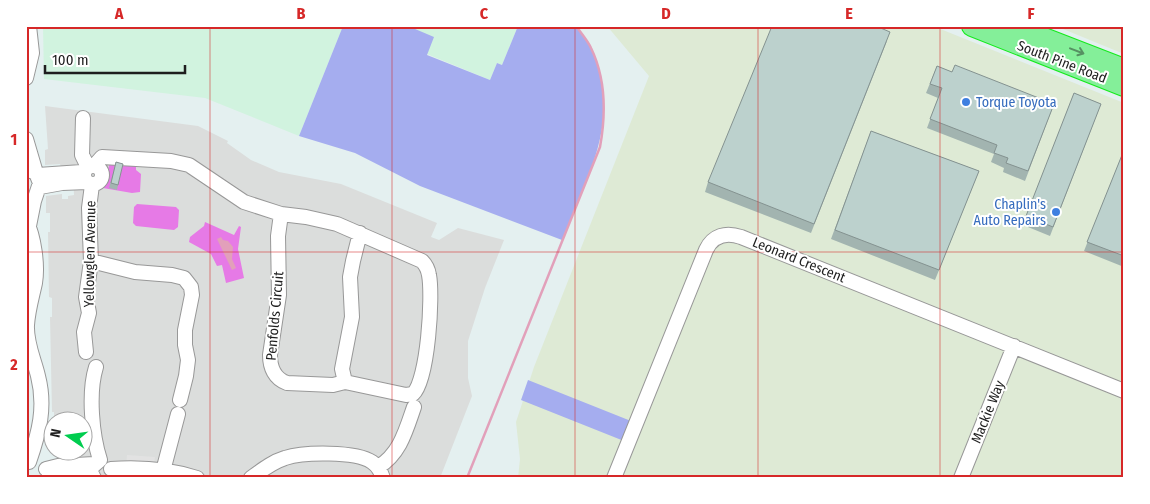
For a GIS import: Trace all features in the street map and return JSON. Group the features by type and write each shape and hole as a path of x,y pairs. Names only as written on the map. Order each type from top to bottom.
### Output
{"highway":[{"name":"South Pine Road","path":"972,26 1031,36 1124,69"},
{"name":"South Pine Road","path":"1013,26 1124,86"}],"street":[{"path":"26,78 32,53 29,26"},
{"name":"Yellowglen Avenue","path":"83,118 82,155 89,174 91,261 86,297 88,313 84,332 86,352"},
{"path":"26,141 34,182 34,201 28,223 35,252 36,276 27,326 28,344 41,390 40,469 58,466 77,471 95,470 107,462 109,473 142,469 197,478"},
{"name":"Penfolds Circuit","path":"89,174 102,157 171,160 189,166 244,202 281,214 324,220 418,258 426,266 430,278 430,328 427,351 418,388 413,394 406,395 345,382 333,385 287,383 280,379 272,370 270,356 279,295 278,236 281,214"},
{"path":"34,182 89,174"},
{"path":"345,382 342,369 352,317 350,277 360,233"},
{"name":"Leonard Crescent","path":"614,478 706,250 711,242 729,234 741,237 1124,391"},
{"path":"91,261 135,272 178,276 184,278 191,287 192,295 184,345 188,360 180,400"},
{"name":"Mackie Way","path":"961,478 1014,346"},
{"path":"95,470 93,378 96,367"},
{"path":"251,478 277,461 310,454 342,454 362,458 372,461 380,473 398,448 414,407"},
{"path":"163,471 178,414"}],"shaded area":[{"path":"43,26 343,26 299,136 205,98 44,79"},
{"path":"343,26 408,26 434,37 427,55 490,80 497,63 502,65 518,26 576,26 590,45 600,73 604,98 603,122 591,170 562,240 420,186 355,153 299,136"},
{"path":"408,26 518,26 502,65 497,63 490,80 427,54"},
{"path":"607,26 933,26 1124,103 1124,478 518,478 520,459 516,422 534,367 649,76"},
{"path":"1061,26 1124,26 1124,54 1063,29"},
{"path":"45,106 198,126 228,141 227,143 251,160 279,172 341,184 437,223 431,237 439,240 458,228 504,240 485,288 468,341 468,378 472,396 440,478 77,478 77,462 92,462 92,412 52,412 50,317 52,317 52,298 49,297 48,232 50,232 50,213 46,213 46,196 62,194 62,199 68,199 68,196 74,195 73,173 61,167 60,164 45,165 45,150 48,149"},
{"path":"110,162 136,162 136,170 141,174 140,192 132,193 103,188"},
{"path":"137,204 176,207 179,210 178,227 174,230 136,226 133,223 134,207"},
{"path":"205,222 234,235 239,226 241,227 238,249 244,278 226,283 222,265 217,266 211,254 189,242 190,237 204,226"},
{"path":"221,237 233,247 232,259 236,268 232,270 217,239"},
{"path":"528,380 636,423 629,443 521,400"},
{"path":"127,455 155,457 153,470 126,468"}],"building":[{"path":"772,26 876,26 890,32 814,224 708,182"},
{"path":"955,65 1054,104 1028,171 1006,163 1008,158 994,153 997,145 930,119 942,88 930,84 937,66 952,72"},
{"path":"1074,93 1101,104 1053,227 1026,216"},
{"path":"871,131 979,171 939,270 835,230"},
{"path":"1124,150 1124,256 1087,242"},
{"path":"116,162 123,164 118,185 111,183"}],"waterway":[{"path":"467,478 600,147 604,109 600,72 590,45 576,26"}],"place":[{"name":"Torque Toyota","path":"966,102"},
{"name":"Chaplin's Auto Repairs","path":"1056,212"}]}
